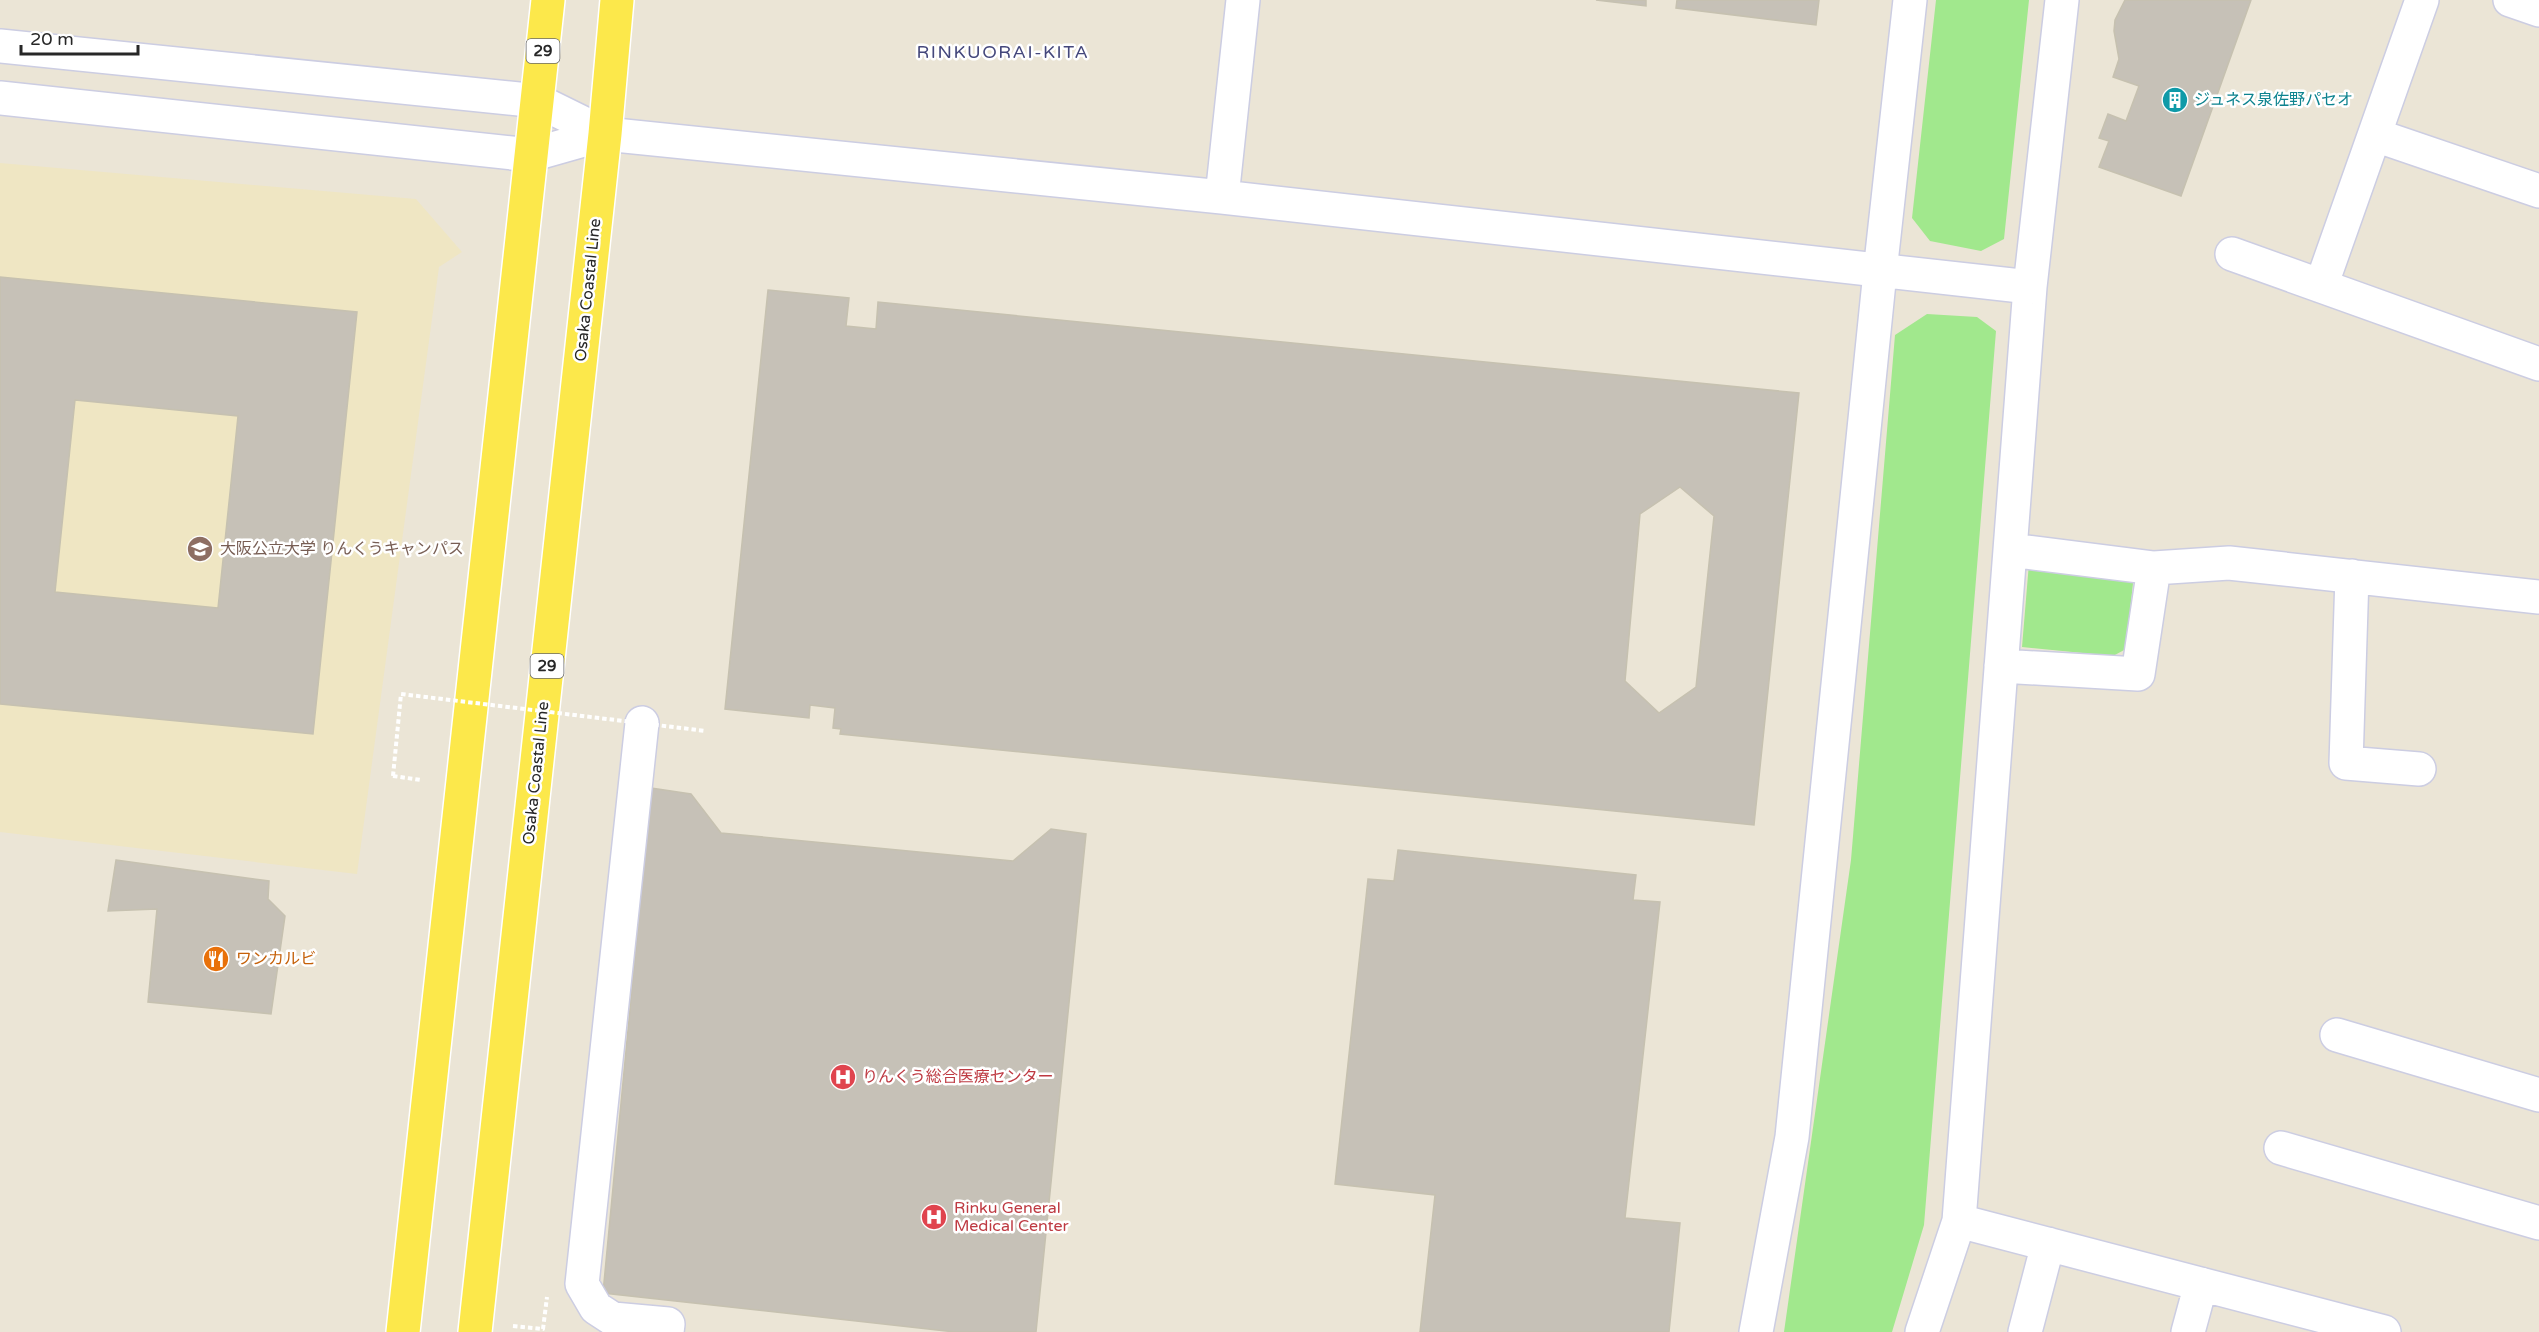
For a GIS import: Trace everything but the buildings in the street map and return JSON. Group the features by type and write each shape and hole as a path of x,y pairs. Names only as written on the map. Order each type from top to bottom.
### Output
{"main road":[{"name":"29","path":"403,1332 548,0"},
{"name":"Osaka Coastal Line","path":"476,1332 605,134 617,0"}],"street":[{"path":"1222,197 1243,0"},
{"path":"1756,1332 1792,1137 1910,0"},
{"path":"1922,1332 1959,1221 2030,287 2062,0"},
{"path":"2321,286 2422,0"},
{"path":"2510,0 2539,10"},
{"path":"0,46 538,101 605,134 1222,197 2030,287"},
{"path":"0,98 531,155 605,134"},
{"path":"2375,135 2539,191"},
{"path":"2232,254 2539,364"},
{"path":"2010,550 2154,568 2229,563 2539,597"},
{"path":"2001,666 2138,674 2154,568"},
{"path":"2352,576 2346,763 2419,770"},
{"path":"642,723 582,1284 596,1308 613,1319 668,1324 667,1332"},
{"path":"2337,1035 2539,1095"},
{"path":"2282,1148 2539,1223"},
{"path":"1959,1221 2376,1331"},
{"path":"2025,1332 2048,1244"},
{"path":"2188,1332 2200,1284"}],"path":[{"path":"421,780 393,776 401,694 706,730"},
{"path":"513,1326 543,1329"}],"shaded area":[{"name":"大阪公立大学 りんくうキャンパス","path":"0,163 416,199 462,252 439,267 357,874 0,832"}],"green space":[{"path":"1936,0 2029,0 2004,239 1981,251 1930,241 1912,218"},
{"path":"1927,314 1977,317 1996,331 1924,1225 1892,1332 1784,1332 1851,860 1895,335"},
{"path":"2029,563 2123,571 2133,583 2126,649 2113,656 2022,647"}],"place":[{"name":"ジュネス泉佐野パセオ","path":"2175,100"},
{"name":"大阪公立大学 りんくうキャンパス","path":"200,549"},
{"name":"ワンカルビ","path":"216,959"},
{"name":"りんくう総合医療センター","path":"843,1077"},
{"name":"Rinku General Medical Center","path":"934,1217"}],"district":[{"name":"RINKUORAI-KITA","path":"1003,52"}]}
